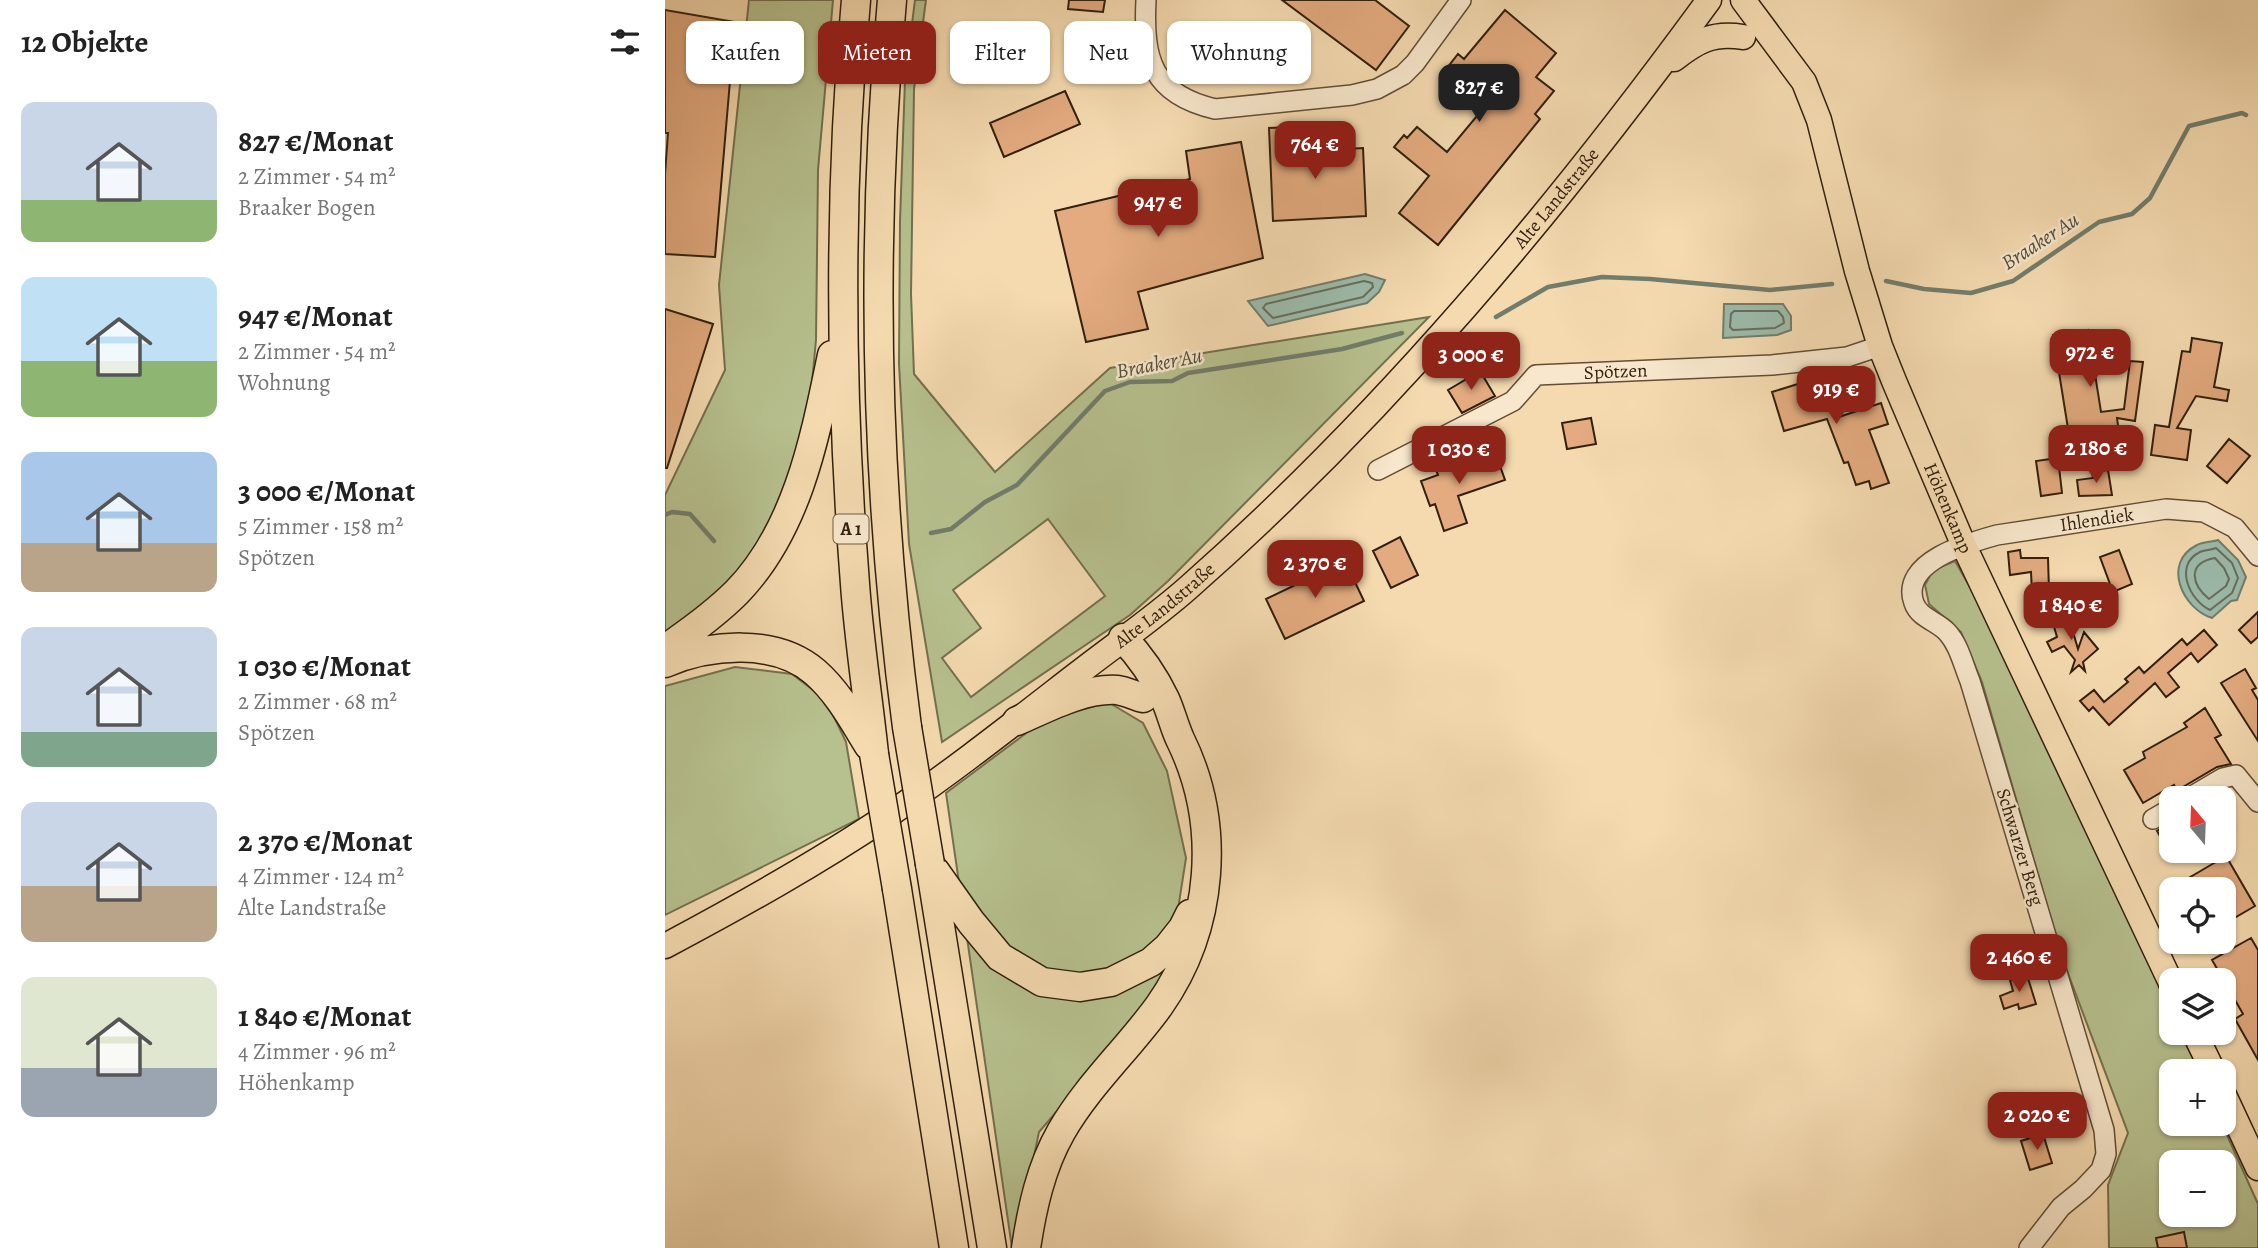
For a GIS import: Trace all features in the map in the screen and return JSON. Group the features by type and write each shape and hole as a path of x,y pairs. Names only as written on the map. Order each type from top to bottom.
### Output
{"highway":[{"name":"A 1","path":"856,0 848,83 842,304 846,452 854,574 874,754 954,1248"},
{"name":"A 1","path":"892,0 884,83 878,231 879,396 891,584 907,727 992,1248"},
{"path":"665,649 700,625 737,592 781,530 798,491 810,451 822,406 842,304"},
{"path":"1123,638 1122,663 1143,698 1177,732"},
{"path":"1026,1248 1040,1181 1061,1132 1094,1084 1144,1026 1170,988 1181,969 1201,914 1207,841 1205,813 1197,780 1151,673 1123,638"},
{"path":"665,663 720,649 748,648 772,651 795,659 829,686 874,754"},
{"path":"1017,721 1066,700 1101,691 1119,690 1143,698"},
{"path":"930,864 971,922 1000,957 1042,982 1080,987 1111,982 1151,962 1183,928 1204,886"}],"main road":[{"name":"Höhenkamp","path":"1743,0 1804,82 1819,120 1857,271 1880,346 1965,546 2164,968"},
{"path":"1706,1 1743,37"},
{"name":"Alte Landstraße","path":"665,946 831,852 888,815 1017,721 1187,589 1258,524 1378,404 1488,281 1594,152 1706,1"},
{"path":"1654,74 1698,42 1726,34 1743,37 1785,55"},
{"path":"2236,1121 2258,1168"}],"street":[{"path":"1146,0 1145,28 1148,50 1163,83 1193,104 1215,109 1352,95 1377,89 1403,75 1415,63 1461,0"},
{"name":"Spötzen","path":"1378,470 1513,401 1536,375 1772,365 1847,357 1880,346"},
{"name":"Ihlendiek","path":"1965,546 1997,535 2166,509 2204,512 2235,528 2258,556"},
{"name":"Schwarzer Berg","path":"1965,546 1920,569 1912,589 1915,605 1929,620 1945,629 1956,644 1970,681 2104,1130 2106,1154 2101,1170 2061,1207 2029,1248"},
{"path":"2209,786 2223,778 2236,775 2258,802"},
{"path":"2153,819 2159,816"}],"green space":[{"path":"749,0 833,0 831,21 818,21 818,84 826,84 818,170 816,340 810,403 790,481 750,560 703,610 665,638 665,495 725,370 719,285 740,84 804,84 804,21 747,21"},
{"path":"915,0 926,0 923,21 912,21"},
{"path":"905,84 915,84 911,294 914,374 995,472 1110,368 1429,317 1168,581 1130,615 942,742 909,544 899,364","holes":["1048,519 1105,596 971,697 942,658 981,628 953,590"]},
{"path":"1955,561 1979,603 2159,985 2159,1045 2187,1045 2193,1059 2159,1059 2159,1136 2227,1136 2234,1150 2159,1150 2159,1227 2236,1227 2236,1155 2258,1204 2258,1248 2109,1248 2108,1185 2128,1133 2063,960 1982,682 1961,632 1929,604 1925,585 1933,570"},
{"path":"735,667 792,674 826,700 846,742 859,819 665,915 665,686"},
{"path":"1108,702 1143,723 1167,771 1186,858 1168,973 1112,1047 1039,1132 1015,1248 1012,1248 946,793 1041,722"}],"water":[{"path":"1365,274 1385,280 1379,292 1367,303 1268,326 1248,301"},
{"path":"1724,304 1783,304 1791,316 1791,330 1777,335 1723,338"},
{"path":"2218,540 2238,560 2246,577 2237,600 2231,601 2212,618 2192,605 2185,596 2178,574 2186,553 2199,544"}],"building":[{"path":"1069,0 1105,0 1103,12 1068,9"},
{"path":"1282,0 1375,0 1409,26 1376,70"},
{"path":"665,10 729,21 686,21 686,84 730,84 715,257 665,254 668,133 665,133"},
{"path":"1505,10 1556,53 1536,77 1554,91 1535,114 1540,119 1438,245 1399,213 1429,176 1394,147 1404,135 1407,138 1417,127 1447,152 1482,110 1440,77 1458,54 1464,59"},
{"path":"1065,91 1080,124 1004,157 990,123"},
{"path":"1289,127 1290,152 1363,148 1366,216 1273,221 1269,128"},
{"path":"1241,142 1263,258 1138,292 1148,329 1086,342 1055,211 1190,179 1186,151"},
{"path":"665,309 713,324 667,468 665,468"},
{"path":"2088,330 2101,412 2124,409 2130,361 2143,362 2135,421 2117,418 2119,433 2070,441 2053,335"},
{"path":"2192,338 2222,343 2214,387 2229,390 2227,401 2196,396 2177,428 2191,430 2187,460 2151,455 2155,425 2169,427 2182,351 2190,352"},
{"path":"1480,371 1495,396 1462,413 1448,390"},
{"path":"1827,375 1839,417 1881,403 1888,424 1869,430 1889,483 1871,489 1869,481 1856,485 1848,462 1844,463 1827,419 1784,431 1772,392"},
{"path":"1591,418 1596,444 1567,449 1562,423"},
{"path":"2229,439 2250,456 2227,483 2207,466"},
{"path":"1470,455 1472,464 1496,455 1505,480 1458,496 1467,523 1444,531 1435,504 1430,506 1421,481 1438,475 1435,467"},
{"path":"2058,458 2062,493 2041,496 2036,461"},
{"path":"2108,470 2112,495 2079,496 2077,480 2093,478 2092,472"},
{"path":"1400,537 1418,575 1391,588 1373,551"},
{"path":"2020,550 2021,558 2048,558 2049,591 2032,592 2031,572 2010,575 2008,552"},
{"path":"2119,550 2132,584 2113,592 2100,557"},
{"path":"1345,561 1364,601 1285,639 1266,599"},
{"path":"2258,612 2258,637 2251,643 2239,630"},
{"path":"2068,615 2078,649 2084,632 2098,649 2083,662 2085,671 2079,665 2071,672 2075,660 2064,646 2052,652 2047,642 2057,637 2052,620"},
{"path":"2204,630 2217,645 2198,662 2191,653 2168,673 2179,687 2166,697 2155,683 2109,725 2093,707 2089,711 2080,701 2094,690 2104,702 2128,682 2125,679 2139,667 2144,673 2182,639 2187,645"},
{"path":"2245,669 2256,688 2252,690 2258,700 2258,741 2221,683"},
{"path":"2205,708 2221,735 2215,738 2231,764 2217,767 2185,786 2159,786 2159,794 2143,803 2124,770 2145,758 2143,752 2187,727 2184,723"},
{"path":"2214,863 2230,863 2255,906 2236,917 2236,877 2190,877"},
{"path":"2251,938 2258,950 2258,1060 2236,1021 2243,1014 2236,1002 2236,968 2217,968 2212,960 2223,954 2236,954 2236,946"},
{"path":"2027,975 2036,1004 2019,1009 2018,1004 2004,1009 2000,996 2013,991 2010,980"},
{"path":"2054,1101 2060,1119 2038,1127 2032,1109"},
{"path":"2043,1134 2052,1163 2030,1170 2021,1141"},
{"path":"2184,1232 2187,1248 2158,1248 2156,1238"}],"waterway":[{"name":"Braaker Au","path":"1886,281 1924,289 1971,293 2013,281 2099,222 2132,214 2150,198 2189,126 2242,113 2246,115"},
{"name":"Braaker Au","path":"1496,317 1548,287 1602,277 1770,290 1832,284"},
{"name":"Braaker Au","path":"931,533 951,529 985,502 1017,485 1105,391 1130,382 1172,381 1188,373 1342,349 1402,333"},
{"name":"Braaker Au","path":"665,515 672,512 690,514 714,541"}]}
